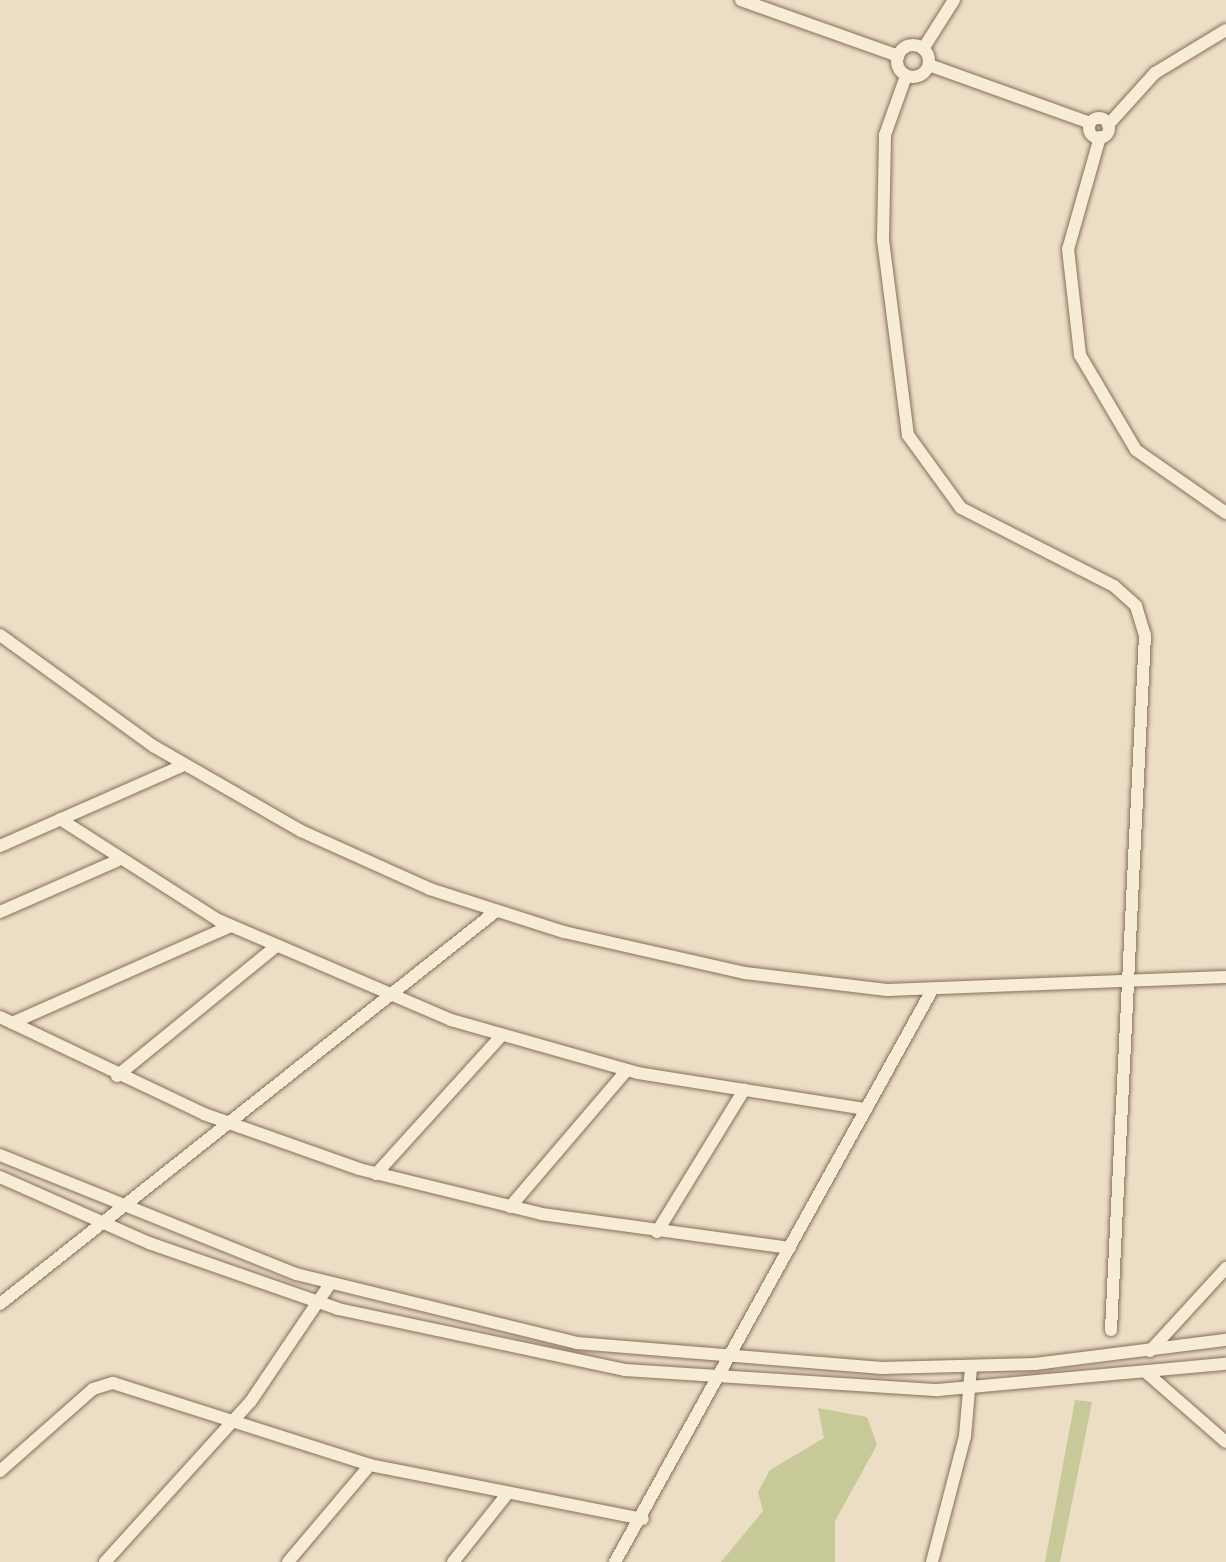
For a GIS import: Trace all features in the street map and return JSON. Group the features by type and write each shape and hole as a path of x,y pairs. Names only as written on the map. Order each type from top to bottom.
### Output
{"street":[{"path":"741,0 898,56 923,48 954,0"},
{"path":"1226,30 1156,73 1104,131 1068,249 1080,355 1136,450 1226,512"},
{"path":"923,48 928,65"},
{"path":"898,56 906,76 885,135 882,240 908,434 961,508 1114,586 1141,616 1129,986 1111,1330"},
{"path":"906,76 928,65 1104,131"},
{"path":"0,635 184,765 352,855 495,912 698,964 931,992 1129,986 1226,977"},
{"path":"0,846 184,765"},
{"path":"60,819 116,861 231,926 394,998 501,1036 628,1070 866,1109"},
{"path":"0,912 116,861"},
{"path":"0,1304 98,1222 122,1210 394,998 495,912"},
{"path":"6,1020 231,926"},
{"path":"117,1076 275,947"},
{"path":"615,1562 643,1519 931,992"},
{"path":"6,1020 117,1076 230,1125 376,1174 510,1207 657,1232 790,1248"},
{"path":"376,1174 501,1036"},
{"path":"510,1207 628,1070"},
{"path":"657,1232 744,1090"},
{"path":"0,1154 122,1210 330,1284 523,1333 728,1360 972,1367 1150,1352 1226,1340"},
{"path":"0,1177 98,1222 320,1303 526,1354 718,1381 971,1388 1226,1364"},
{"path":"1150,1352 1226,1268"},
{"path":"105,1562 232,1424 330,1284"},
{"path":"932,1562 971,1388 972,1367"},
{"path":"1148,1374 1226,1442"},
{"path":"0,1472 102,1384 370,1465 643,1519"},
{"path":"288,1562 370,1465"},
{"path":"453,1562 507,1494"}],"green space":[{"path":"1075,1400 1092,1402 1060,1562 1045,1562"},
{"path":"818,1408 867,1417 877,1445 835,1521 835,1562 721,1562 763,1511 758,1492 770,1470 824,1438"}]}
